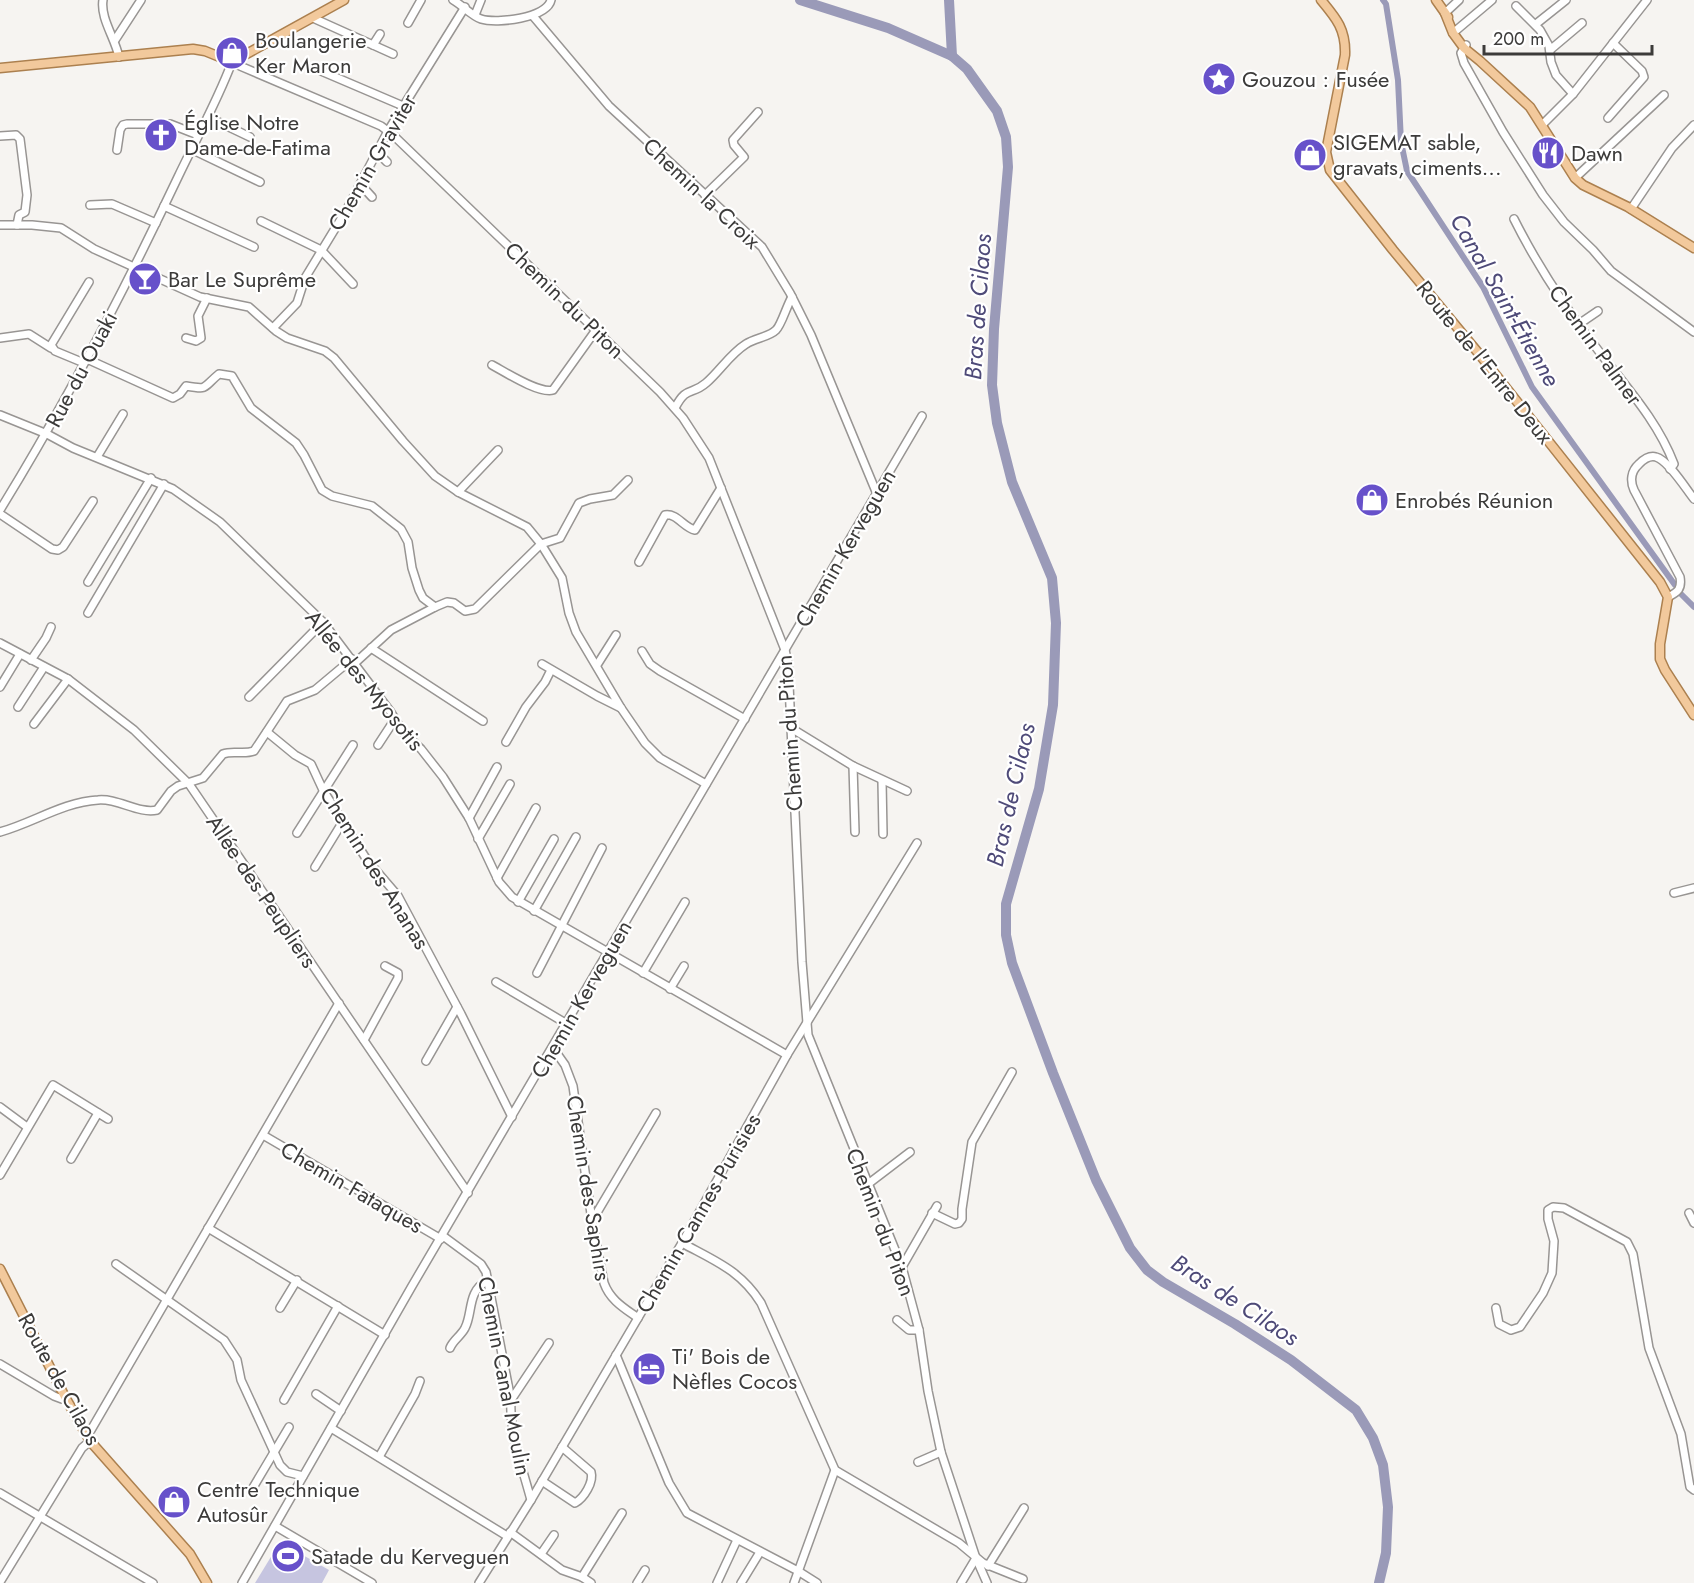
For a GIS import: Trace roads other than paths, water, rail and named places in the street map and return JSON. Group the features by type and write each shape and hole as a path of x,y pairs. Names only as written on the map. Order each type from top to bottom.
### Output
{"main road":[{"name":"Route de l'Entre Deux","path":"1321,0 1336,18 1346,40 1326,152 1330,170 1656,577 1668,597"},
{"path":"1437,0 1465,46 1522,99 1583,184 1693,244"},
{"path":"0,68 194,49 234,62 312,18 337,1"},
{"path":"1668,597 1660,644 1660,659 1694,715"},
{"name":"Route de Cilaos","path":"0,1263 8,1284"},
{"name":"Route de Cilaos","path":"0,1269 88,1438 190,1554 207,1583"}],"street":[{"path":"103,0 104,16 116,40 119,57"},
{"path":"116,40 141,0"},
{"path":"408,23 421,0"},
{"path":"453,0 482,19 499,21 533,16 549,6 551,0"},
{"path":"476,15 481,0"},
{"path":"1445,13 1459,0"},
{"path":"1455,32 1492,0"},
{"path":"1536,24 1566,0"},
{"path":"1542,125 1573,94 1647,0"},
{"path":"1516,6 1536,24 1550,50 1552,67 1573,94"},
{"name":"Chemin Graviter","path":"273,328 297,303 305,278 361,185 388,131 465,7"},
{"name":"Chemin la Croix","path":"533,16 609,106 762,247 792,297 811,335 876,494"},
{"path":"312,18 393,54"},
{"path":"1550,50 1581,23"},
{"path":"373,45 380,34"},
{"path":"1608,118 1644,77 1642,70 1613,43"},
{"path":"1465,46 1462,58 1543,195 1564,222 1611,271 1694,332"},
{"name":"Rue du Ouaki","path":"0,512 47,434 135,267 234,62"},
{"name":"Chemin du Piton","path":"234,62 388,131 675,408 703,446 785,650 790,677 802,962 808,1035 902,1267 919,1330 928,1391 941,1452 976,1558 987,1583"},
{"path":"321,71 403,106"},
{"path":"1577,176 1664,95"},
{"path":"705,195 744,157 732,141 758,112"},
{"path":"208,117 250,137"},
{"path":"117,150 122,128 127,124 170,124 198,135"},
{"path":"1631,209 1672,148 1694,125"},
{"path":"0,136 16,135 20,139 27,200 25,212 19,215 17,225"},
{"path":"191,149 260,182"},
{"path":"377,152 387,162"},
{"path":"361,185 372,197"},
{"path":"90,206 112,204 156,223"},
{"path":"164,206 254,247"},
{"name":"Chemin Palmer","path":"1514,219 1533,257 1659,429 1674,464 1670,469"},
{"path":"261,221 321,250 353,284"},
{"path":"0,225 61,228 85,244 207,298 249,307 273,328 297,343 325,351 334,358 424,465 458,492 527,528 541,544 562,578 569,614 576,632 621,708 645,743 660,758 706,784"},
{"path":"51,348 51,342 89,282"},
{"path":"675,408 685,393 701,387 745,344 760,336 773,333 779,327 792,297"},
{"path":"186,338 196,341 201,338 198,316 207,298"},
{"path":"1580,324 1598,311"},
{"path":"492,364 539,389 550,391 596,330"},
{"path":"0,338 29,334 51,348 173,398 180,394 186,386 204,388 219,374 232,376 251,408 296,443 322,490 332,496 372,506 401,530 408,542 412,568 419,590 423,598 435,606"},
{"path":"97,457 123,414"},
{"name":"Allée des Myosotis","path":"0,415 164,484 220,522 323,622 403,732 421,749 443,777 469,818 505,890 518,902 787,1055"},
{"name":"Chemin Kerveguen","path":"242,1583 922,416"},
{"path":"458,492 498,450"},
{"path":"1668,597 1678,592 1680,577 1639,501 1631,480 1636,467 1650,457 1656,457 1670,469 1694,499"},
{"path":"88,582 151,478"},
{"path":"0,832 57,810 94,800 106,799 147,810 157,810 171,791 178,786 203,778 223,754 245,754 254,751 287,701 315,690 392,630 435,606 447,602 454,603 465,611 472,611 541,544 560,538 579,503 614,495 628,480"},
{"path":"88,613 164,484"},
{"path":"639,562 665,515 672,515 695,530 721,488"},
{"path":"0,512 52,549 58,550 63,548 93,501"},
{"path":"120,530 132,537"},
{"path":"94,573 107,580"},
{"path":"249,697 323,622"},
{"path":"31,660 51,627"},
{"path":"597,665 616,635"},
{"name":"Allée des Peupliers","path":"0,643 68,679 134,730 189,784 468,1193"},
{"path":"371,648 483,721"},
{"path":"642,651 650,664 660,671 744,719"},
{"path":"0,687 20,654"},
{"path":"542,664 621,708"},
{"path":"18,707 44,667"},
{"path":"506,742 526,707 546,682 551,670"},
{"path":"34,724 68,679"},
{"path":"378,745 394,719"},
{"path":"791,728 853,766 907,791"},
{"name":"Chemin des Ananas","path":"267,732 295,755 311,764 342,823 367,860 398,896 512,1117"},
{"path":"297,833 353,745"},
{"path":"853,766 855,832"},
{"path":"469,818 498,767"},
{"path":"882,781 883,834"},
{"path":"478,839 510,784"},
{"path":"497,878 536,808"},
{"path":"315,867 342,823"},
{"path":"534,910 576,837"},
{"path":"518,902 554,839"},
{"name":"Chemin Cannes Purisies","path":"479,1583 531,1500 682,1243 787,1055 917,843"},
{"path":"537,973 603,848"},
{"path":"1674,893 1694,888"},
{"path":"643,972 685,902"},
{"path":"364,1040 398,978 398,973 385,966"},
{"path":"670,989 684,966"},
{"path":"496,982 567,1024"},
{"path":"0,1582 88,1438 339,1003"},
{"path":"426,1061 457,1007"},
{"name":"Chemin des Saphirs","path":"553,1048 565,1065 573,1086 603,1283 614,1300 638,1318"},
{"path":"902,1267 934,1210 955,1224 962,1220 972,1142 1012,1072"},
{"path":"0,1175 53,1085 108,1119"},
{"path":"0,1107 27,1127"},
{"path":"71,1159 98,1113"},
{"path":"592,1221 656,1113"},
{"name":"Chemin Fataques","path":"263,1135 442,1238"},
{"path":"868,1184 910,1152"},
{"path":"1496,1308 1499,1324 1511,1330 1520,1327 1543,1293 1552,1274 1554,1252 1548,1210 1553,1207 1564,1208 1627,1242 1633,1254 1649,1348 1681,1434 1690,1487 1694,1490"},
{"path":"1689,1213 1694,1223"},
{"path":"208,1228 385,1335"},
{"name":"Chemin Canal Moulin","path":"442,1238 481,1264 486,1272 511,1400 517,1448 531,1500"},
{"path":"682,1243 732,1270 753,1290 761,1303 835,1470 959,1543 988,1566 1023,1579"},
{"path":"116,1264 167,1298 224,1340 232,1349 241,1380 274,1451 285,1470 303,1476"},
{"path":"280,1308 297,1280"},
{"path":"450,1348 465,1329 469,1308 481,1284 488,1281"},
{"path":"284,1400 338,1306"},
{"path":"897,1320 909,1330 919,1330"},
{"path":"511,1400 549,1343"},
{"path":"616,1355 669,1483 681,1506 695,1519 798,1571 817,1583"},
{"path":"0,1364 54,1396 62,1399 65,1397"},
{"path":"379,1457 420,1381"},
{"path":"316,1394 341,1411"},
{"path":"251,1491 289,1427"},
{"path":"331,1428 509,1534 562,1570 591,1583"},
{"path":"542,1481 575,1503 579,1501 591,1481 591,1472 562,1447"},
{"path":"918,1462 941,1452"},
{"path":"794,1583 835,1470"},
{"path":"0,1493 153,1583"},
{"path":"988,1566 1024,1508"},
{"path":"582,1577 622,1513"},
{"path":"275,1526 372,1583"},
{"path":"541,1554 554,1535"},
{"path":"717,1583 737,1540"},
{"path":"741,1583 760,1552"},
{"path":"961,1583 976,1558"},
{"path":"637,1583 645,1570"}],"waterway":[{"name":"Bras de Cilaos","path":"800,0 888,28 952,56 967,69 997,111 1006,137 1008,167 994,329 992,385 997,423 1012,482 1052,578 1056,623 1053,705 1039,789 1006,904 1006,935 1012,963 1096,1180 1130,1248 1147,1270 1163,1282 1291,1360 1356,1410 1373,1438 1383,1465 1388,1507 1386,1553 1379,1583"},
{"path":"949,0 952,56"},
{"name":"Canal Saint-Étienne","path":"1383,0 1386,4 1398,80 1401,142 1407,171 1483,287 1532,387 1675,585"},
{"name":"Canal Saint-Étienne","path":"1681,594 1694,607"}],"place":[{"name":"Boulangerie Ker Maron","path":"232,53"},
{"name":"Gouzou : Fusée","path":"1219,79"},
{"name":"Église Notre Dame-de-Fatima","path":"161,135"},
{"name":"Dawn","path":"1548,153"},
{"name":"SIGEMAT sable, gravats, ciments...","path":"1310,155"},
{"name":"Bar Le Suprême","path":"145,279"},
{"name":"Enrobés Réunion","path":"1372,500"},
{"name":"Ti' Bois de Nèfles Cocos","path":"649,1369"},
{"name":"Centre Technique Autosûr","path":"174,1502"},
{"name":"Satade du Kerveguen","path":"288,1556"}]}
